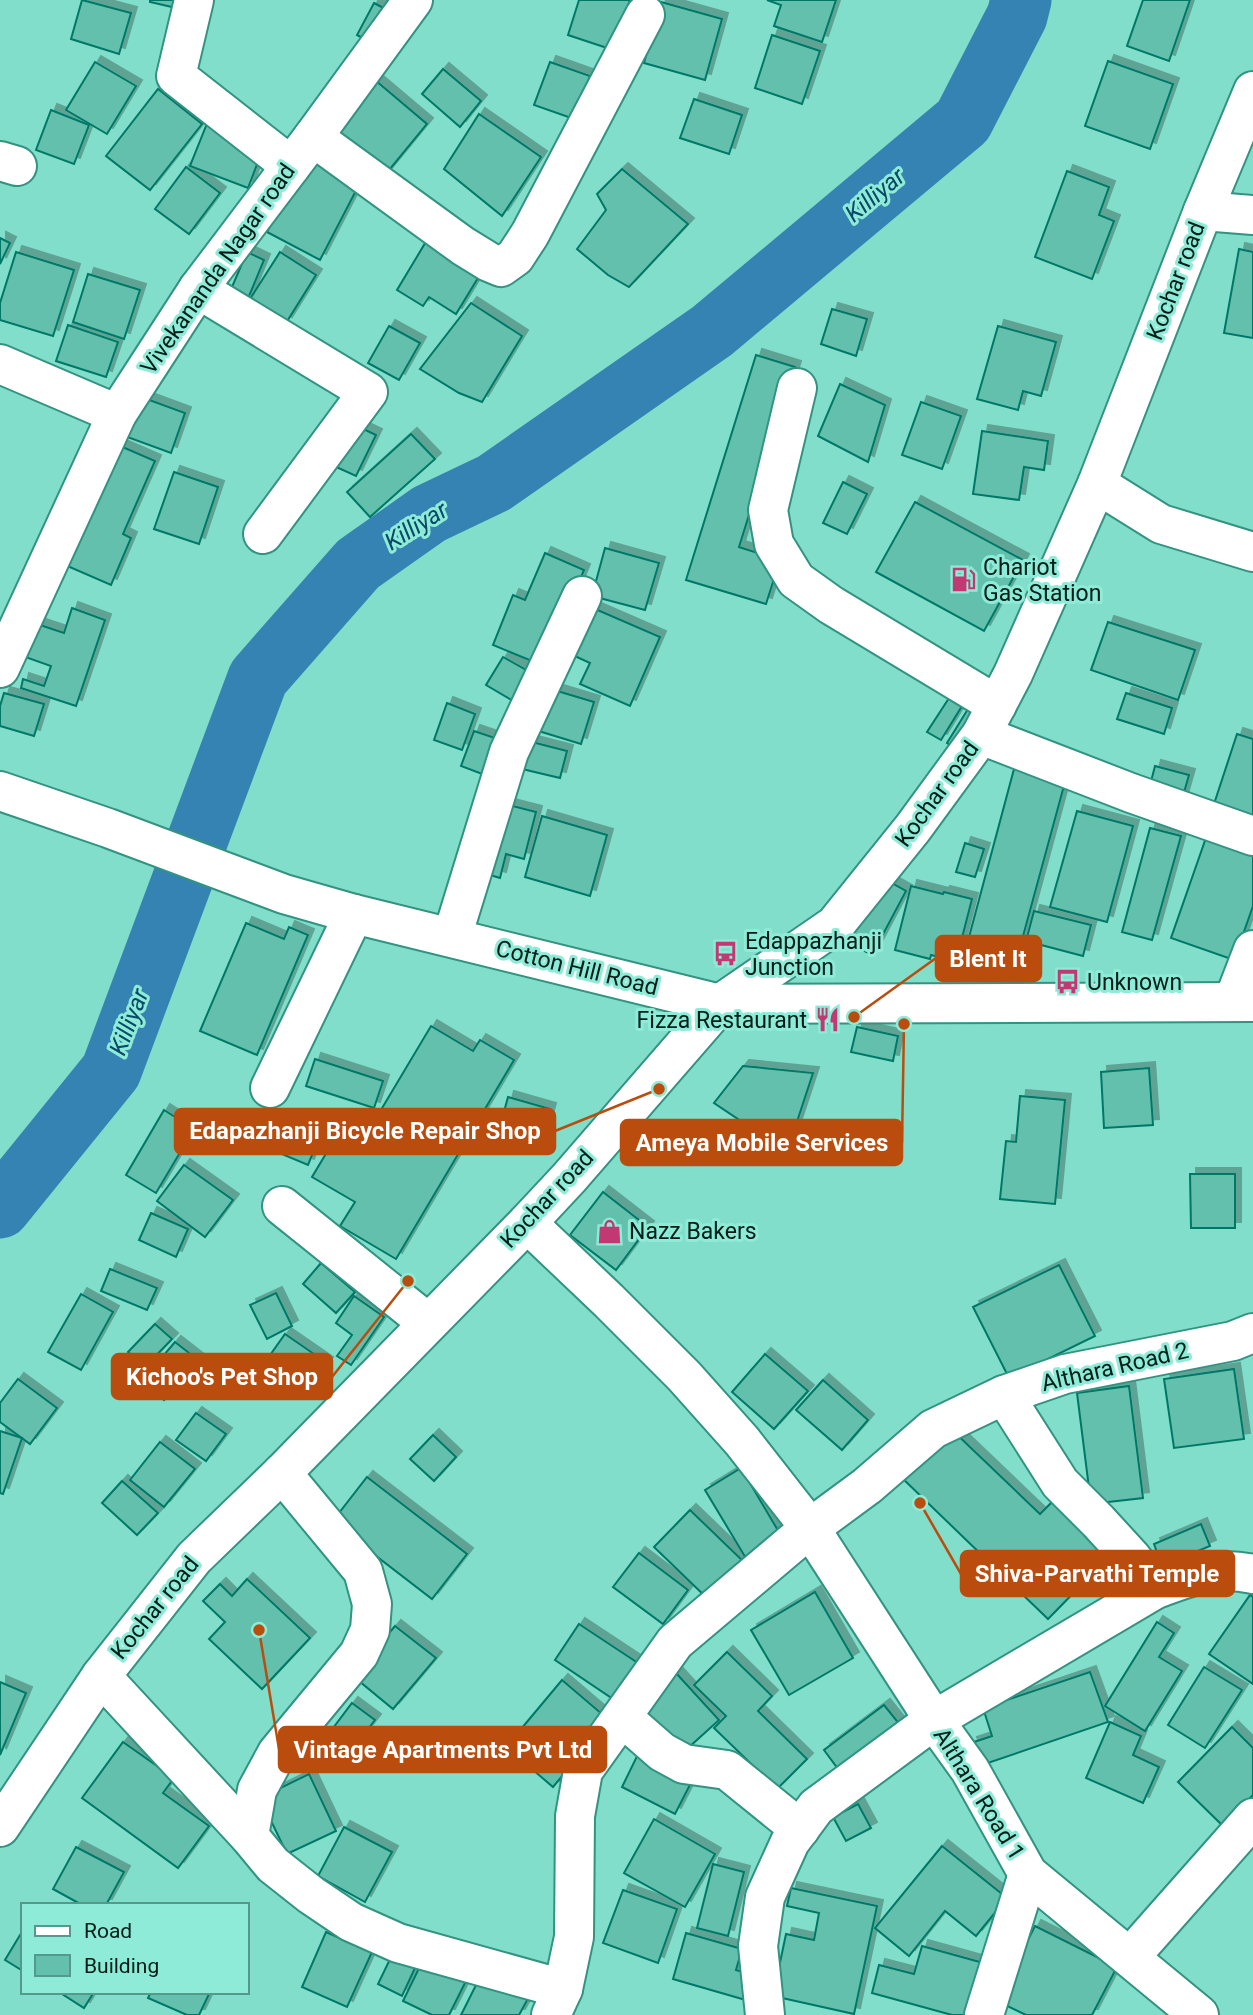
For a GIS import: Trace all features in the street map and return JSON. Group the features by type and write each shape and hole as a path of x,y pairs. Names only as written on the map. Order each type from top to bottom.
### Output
{"street":[{"path":"194,0 176,76 501,267 516,257 530,234 645,15"},
{"name":"Vivekananda Nagar road","path":"0,668 117,414 198,289 412,0"},
{"name":"Kochar road","path":"0,1827 101,1676 194,1558 282,1474 527,1223 720,1004 835,925 914,828 989,720 1013,674 1097,484 1203,211 1253,91"},
{"path":"1203,211 1253,215"},
{"path":"198,289 368,393 263,534"},
{"path":"0,363 117,414"},
{"path":"797,388 768,510 774,544 796,580 989,720 1131,793 1253,836"},
{"path":"1097,484 1161,524 1253,552"},
{"path":"452,937 509,752 582,596"},
{"name":"Cotton Hill Road","path":"0,791 284,894 354,914 720,1004 1243,1002"},
{"path":"271,1088 354,914"},
{"path":"1243,1002 1253,950"},
{"path":"282,1206 428,1323"},
{"name":"Althara Road 1","path":"527,1223 684,1376 742,1441 810,1528 933,1720 970,1770 1028,1874 1199,2015"},
{"name":"Althara Road 2","path":"557,2002 574,1937 575,1816 583,1771 675,1642 933,1429 1004,1395 1065,1374 1253,1334"},
{"path":"1004,1395 1060,1483 1131,1557 1156,1589"},
{"path":"249,1836 257,1790 277,1754 359,1654 370,1630 372,1604 363,1571 282,1474"},
{"path":"765,2015 758,1946 765,1897 790,1842 816,1807 933,1720 1156,1589 1208,1571 1253,1574"},
{"path":"101,1676 273,1864 310,1895 351,1922 398,1943 557,2002"},
{"path":"621,1717 662,1752 684,1764 727,1770 800,1829"},
{"path":"1130,1956 1253,1818"},
{"path":"984,2015 1028,1874"}],"building":[{"path":"82,0 131,13 119,54 71,39"},
{"path":"150,0 187,0 185,10"},
{"path":"579,0 630,0 613,50 568,35"},
{"path":"767,0 836,0 822,42 774,26 781,5"},
{"path":"1143,0 1190,0 1169,61 1127,46"},
{"path":"661,2 722,19 705,80 644,63"},
{"path":"374,3 397,15 379,47 357,35"},
{"path":"772,35 820,51 802,104 755,88"},
{"path":"1108,61 1173,84 1150,149 1085,126"},
{"path":"95,62 136,86 107,134 66,110"},
{"path":"550,62 590,76 574,119 534,105"},
{"path":"443,69 481,101 460,127 422,94"},
{"path":"375,80 427,124 385,175 332,131"},
{"path":"158,89 202,124 150,190 106,156"},
{"path":"694,99 742,115 729,154 680,138"},
{"path":"51,110 89,125 74,164 36,150"},
{"path":"479,114 541,157 502,216 444,169"},
{"path":"210,116 267,138 248,188 190,166"},
{"path":"308,154 361,181 320,260 267,232"},
{"path":"186,167 220,193 189,234 155,209"},
{"path":"622,169 688,224 629,287 608,275 577,249 606,210 597,194"},
{"path":"1067,171 1109,187 1099,215 1114,221 1092,279 1035,257"},
{"path":"0,238 10,243 0,264"},
{"path":"427,240 481,273 456,314 429,297 423,306 397,290"},
{"path":"1239,249 1253,252 1253,338 1224,333"},
{"path":"16,252 74,270 53,336 0,320 0,303"},
{"path":"247,252 264,260 247,301 229,294"},
{"path":"280,252 316,275 286,323 250,299"},
{"path":"88,274 140,290 124,339 73,322"},
{"path":"471,303 522,336 482,402 459,393 420,369"},
{"path":"832,309 867,319 856,356 821,344"},
{"path":"68,325 118,342 106,377 56,361"},
{"path":"389,326 420,343 399,380 368,363"},
{"path":"998,326 1056,342 1041,396 1023,391 1018,410 977,399"},
{"path":"756,355 795,367 739,547 780,560 766,604 686,580"},
{"path":"840,384 885,405 868,462 818,436"},
{"path":"133,394 185,413 171,453 119,434"},
{"path":"921,402 961,416 942,469 902,455"},
{"path":"355,425 376,435 356,476 334,466"},
{"path":"982,431 1048,441 1044,470 1024,467 1019,500 973,494"},
{"path":"411,434 435,459 370,517 347,492"},
{"path":"118,445 155,461 123,534 131,538 111,585 65,565"},
{"path":"174,472 218,487 199,544 154,529"},
{"path":"843,482 867,494 847,534 823,523"},
{"path":"915,502 1023,560 984,631 876,572"},
{"path":"605,548 659,563 645,610 592,596"},
{"path":"545,553 584,570 544,666 493,645 513,595 525,600"},
{"path":"586,605 660,637 630,706 580,684 590,663 566,652"},
{"path":"72,608 105,620 76,706 21,688 23,679 44,686 51,666 14,653 25,620 64,633"},
{"path":"1108,622 1195,650 1178,700 1091,670"},
{"path":"503,657 537,676 520,705 486,685"},
{"path":"544,687 594,702 581,744 532,729"},
{"path":"4,693 44,704 34,736 0,726 0,706"},
{"path":"1126,693 1172,708 1164,734 1117,719"},
{"path":"949,698 962,706 941,740 927,732"},
{"path":"447,703 475,714 462,750 434,740"},
{"path":"968,709 982,717 960,752 947,743"},
{"path":"474,731 504,741 490,777 461,766"},
{"path":"1237,734 1253,739 1253,817 1214,804"},
{"path":"528,741 567,751 560,778 522,769"},
{"path":"1155,766 1189,775 1181,803 1148,793"},
{"path":"1014,769 1065,782 1019,951 969,937"},
{"path":"497,802 536,812 524,859 506,854 500,878 480,872"},
{"path":"1077,811 1133,826 1107,922 1050,907"},
{"path":"542,816 607,835 590,896 525,877"},
{"path":"1150,828 1181,836 1152,940 1122,932"},
{"path":"1208,832 1253,847 1253,906 1234,960 1171,938"},
{"path":"965,843 984,849 975,877 956,872"},
{"path":"881,877 906,891 872,955 847,942"},
{"path":"911,886 972,899 956,961 931,955 930,959 895,950"},
{"path":"1034,911 1091,925 1083,956 1026,941"},
{"path":"246,923 284,939 289,927 308,935 257,1055 200,1031"},
{"path":"431,1026 473,1051 480,1040 514,1060 396,1259 340,1226 355,1202 312,1177 336,1137 357,1150"},
{"path":"857,1027 898,1036 893,1061 851,1052"},
{"path":"315,1059 383,1081 374,1108 306,1086"},
{"path":"743,1066 813,1073 787,1152 714,1103"},
{"path":"1149,1068 1153,1125 1104,1128 1101,1072"},
{"path":"1020,1096 1065,1100 1055,1204 1000,1199 1006,1141 1016,1142"},
{"path":"508,1097 550,1109 538,1153 496,1141"},
{"path":"164,1110 194,1129 156,1193 126,1175"},
{"path":"293,1115 323,1128 308,1165 277,1152"},
{"path":"184,1165 233,1200 205,1237 157,1201"},
{"path":"1190,1174 1235,1174 1235,1228 1191,1228"},
{"name":"Nazz Bakers","path":"603,1192 648,1227 616,1270 570,1235"},
{"path":"151,1213 188,1229 176,1257 139,1240"},
{"path":"321,1263 355,1292 336,1313 303,1284"},
{"path":"1059,1265 1095,1336 1009,1378 973,1307"},
{"path":"110,1269 157,1288 147,1310 101,1291"},
{"path":"276,1293 292,1326 267,1339 250,1305"},
{"path":"81,1294 113,1312 81,1370 48,1352"},
{"path":"354,1296 384,1317 351,1365 337,1356 352,1335 336,1323"},
{"path":"155,1324 172,1339 145,1367 128,1352"},
{"path":"285,1334 327,1363 308,1388 268,1358"},
{"path":"175,1342 198,1360 164,1400 141,1382"},
{"path":"765,1354 808,1391 774,1429 732,1392"},
{"path":"1234,1369 1244,1439 1174,1448 1164,1379"},
{"path":"18,1379 57,1408 30,1444 0,1422 0,1403"},
{"path":"823,1380 868,1420 842,1450 796,1410"},
{"path":"1129,1386 1143,1498 1091,1504 1077,1393"},
{"path":"196,1413 226,1434 206,1461 176,1440"},
{"path":"949,1427 1040,1514 1059,1495 1111,1545 1082,1574 1087,1579 1048,1619 900,1476"},
{"path":"0,1431 22,1438 3,1494 0,1493"},
{"path":"433,1435 456,1457 434,1481 410,1459"},
{"path":"160,1442 195,1469 164,1507 130,1480"},
{"path":"741,1468 786,1544 750,1565 705,1490"},
{"path":"367,1477 467,1554 432,1599 332,1522"},
{"path":"122,1481 158,1513 137,1535 102,1503"},
{"path":"690,1510 746,1564 710,1601 654,1547"},
{"path":"1201,1524 1210,1546 1162,1566 1154,1544"},
{"path":"639,1553 688,1590 663,1624 613,1587"},
{"path":"247,1579 310,1638 262,1689 209,1639 225,1622 203,1601 220,1584 232,1596"},
{"path":"815,1592 853,1658 789,1695 751,1630"},
{"path":"1250,1595 1253,1597 1253,1684 1209,1654"},
{"path":"1157,1622 1174,1633 1159,1657 1182,1671 1145,1731 1105,1706"},
{"path":"579,1624 647,1669 622,1705 555,1660"},
{"path":"395,1626 436,1658 393,1709 353,1676"},
{"path":"727,1652 772,1696 758,1711 807,1759 777,1789 714,1728 726,1716 694,1685"},
{"path":"1204,1667 1242,1690 1205,1748 1168,1725"},
{"path":"1090,1672 1108,1722 979,1766 971,1743 992,1736 983,1708"},
{"path":"676,1673 719,1720 677,1758 634,1711"},
{"path":"562,1680 609,1720 553,1787 506,1747"},
{"path":"0,1682 26,1693 0,1755"},
{"path":"352,1703 375,1720 346,1757 324,1740"},
{"path":"884,1705 905,1731 844,1777 824,1750"},
{"path":"1110,1722 1141,1736 1133,1755 1159,1767 1143,1803 1086,1778"},
{"path":"1232,1727 1253,1748 1253,1795 1223,1826 1178,1782"},
{"path":"123,1742 174,1778 163,1793 209,1826 178,1868 82,1798"},
{"path":"641,1748 695,1775 675,1814 622,1787"},
{"path":"309,1774 336,1831 287,1854 260,1798"},
{"path":"858,1804 871,1828 846,1841 833,1817"},
{"path":"654,1819 715,1854 685,1907 624,1873"},
{"path":"344,1827 392,1852 365,1902 318,1876"},
{"path":"942,1846 1007,1898 976,1936 945,1911 909,1956 875,1928"},
{"path":"76,1847 124,1872 107,1903 78,1903 53,1889"},
{"path":"713,1864 744,1872 728,1936 697,1928"},
{"path":"791,1888 877,1906 854,2014 773,1996 786,1934 814,1940 819,1913 787,1906"},
{"path":"623,1890 677,1909 658,1963 603,1943"},
{"path":"1035,1926 1117,1967 1092,2015 1026,2015 997,2001"},
{"path":"326,1932 372,1952 347,2007 302,1987"},
{"path":"21,1933 21,1970 5,1960"},
{"path":"686,1933 742,1949 736,1970 756,1976 749,2001 673,1979"},
{"path":"922,1946 987,1964 973,2015 952,2015 872,1993 879,1965 914,1974"},
{"path":"391,1957 415,1968 402,1996 378,1984"},
{"path":"423,1960 466,1981 449,2015 432,2015 403,2001"},
{"path":"483,1971 530,1995 519,2015 461,2015"},
{"path":"62,1994 93,1994 84,2008"},
{"path":"150,1994 209,1994 199,2015 187,2015 148,1998"}],"waterway":[{"name":"Killiyar","path":"0,1208 111,1071 258,678 358,564 429,514 494,483 712,331 963,121 1017,16 1021,0"}],"place":[{"name":"Chariot Gas Station","path":"963,580"},
{"name":"Edappazhanji Junction","path":"725,954"},
{"name":"Unknown","path":"1067,982"},
{"name":"Blent It","path":"854,1017"},
{"name":"Fizza Restaurant","path":"827,1020"},
{"name":"Ameya Mobile Services","path":"904,1024"},
{"name":"Edapazhanji Bicycle Repair Shop","path":"659,1089"},
{"name":"Nazz Bakers","path":"609,1231"},
{"name":"Kichoo's Pet Shop","path":"408,1281"},
{"name":"Shiva-Parvathi Temple","path":"920,1503"},
{"name":"Vintage Apartments Pvt Ltd","path":"259,1630"}]}
